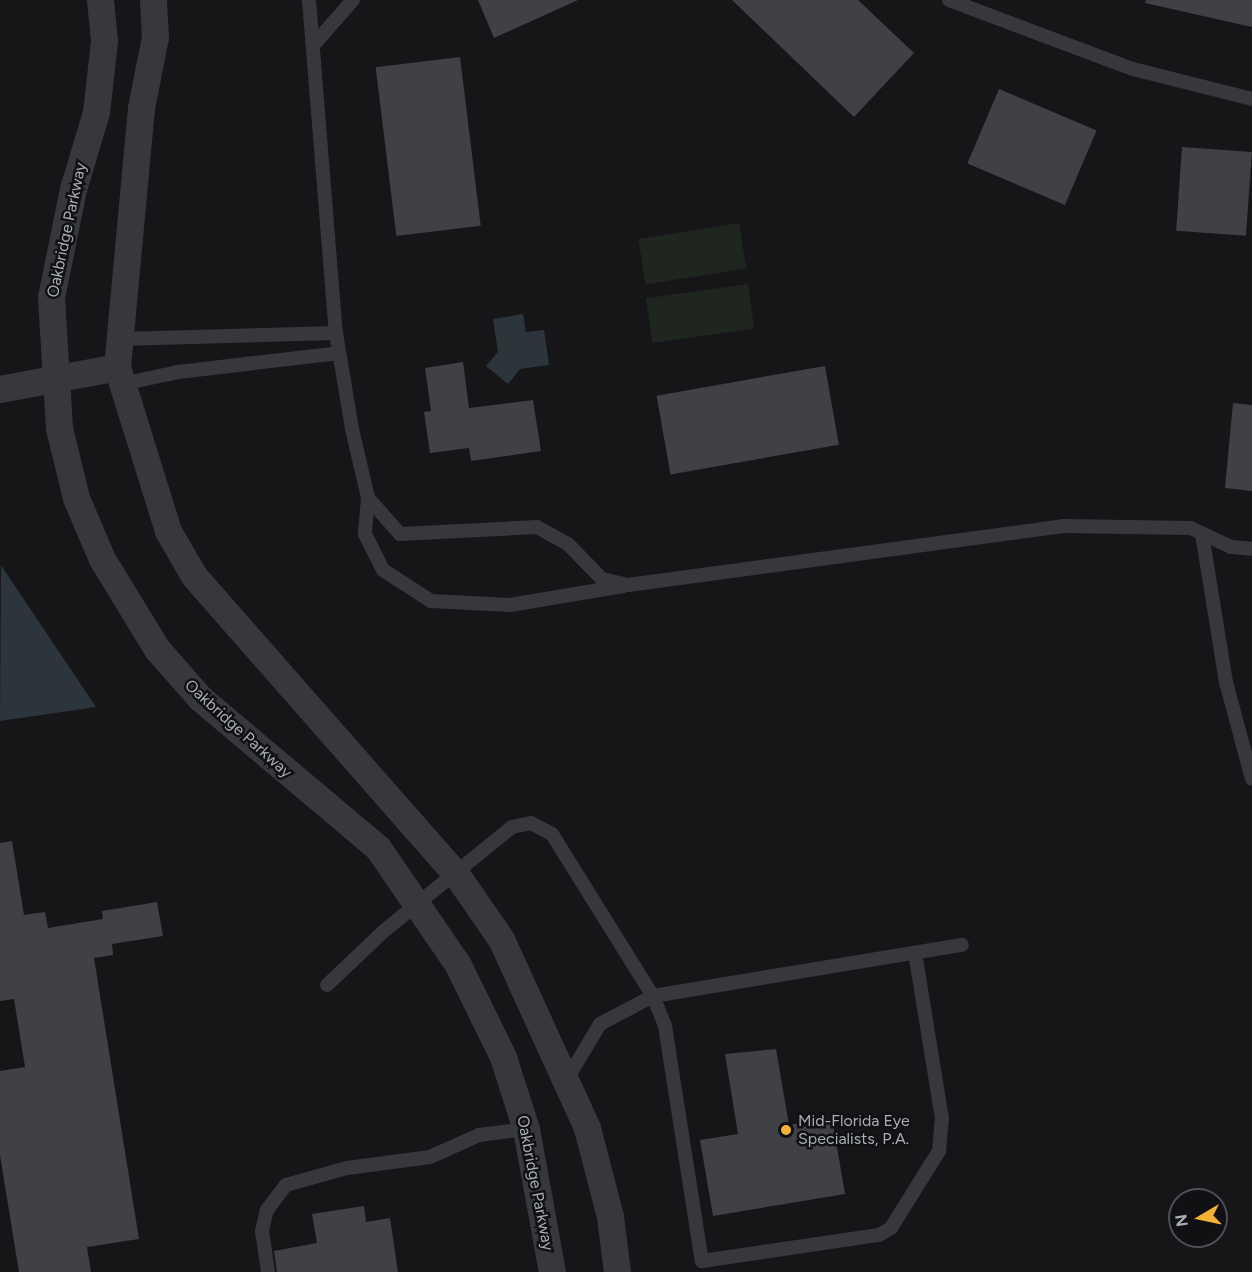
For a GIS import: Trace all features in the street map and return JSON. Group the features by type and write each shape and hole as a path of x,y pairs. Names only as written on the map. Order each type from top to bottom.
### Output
{"street":[{"name":"Oakbridge Parkway","path":"100,0 105,41 96,112 73,189 51,297 54,379 59,428 76,498 102,559 157,650 200,698 378,848 420,905 458,965 503,1057 526,1129 552,1272"},
{"path":"153,0 155,37 141,108 119,339 119,375 168,531 194,576 456,874 501,939 567,1078 587,1128 604,1194 617,1272"},
{"path":"0,388 54,379 119,375"}],"lane":[{"path":"309,0 316,42 336,333 368,498 365,534 383,570 430,602 510,605 628,585 1063,526 1191,528 1231,548 1252,549"},
{"path":"316,42 352,0"},
{"path":"949,0 1134,69 1252,99"},
{"path":"119,339 336,333"},
{"path":"119,375 178,372 339,353"},
{"path":"368,498 400,534 537,527 568,544 602,579 628,585"},
{"path":"1202,534 1226,681 1252,779"},
{"path":"327,985 384,931 420,905 513,827 531,823 552,834 653,996 665,1026 702,1261 879,1235 891,1228 939,1151 942,1119 915,953"},
{"path":"567,1078 600,1024 653,996 962,945"},
{"path":"268,1272 262,1231 267,1210 286,1185 310,1175 415,1156 430,1157 479,1135 526,1129"}],"shaded area":[{"path":"739,223 746,268 645,284 638,239"},
{"path":"748,284 754,329 652,343 646,298"},
{"path":"523,314 526,332 544,330 549,365 520,369 508,384 486,366 498,352 493,319"},
{"path":"1,565 27,604 96,707 0,721"}],"building":[{"path":"478,0 578,0 494,38"},
{"path":"732,0 858,0 914,53 854,117"},
{"path":"1146,0 1252,0 1252,27 1145,3"},
{"path":"460,57 481,226 396,236 376,67"},
{"path":"999,89 1097,130 1065,205 967,164"},
{"path":"1182,147 1252,152 1246,236 1176,231"},
{"path":"463,362 469,408 533,400 541,451 471,461 469,448 430,453 424,412 431,411 425,368"},
{"path":"825,366 839,445 670,474 657,396"},
{"path":"1233,403 1252,405 1252,491 1225,488"},
{"path":"12,841 24,915 45,912 48,928 103,919 102,911 157,902 163,936 112,944 113,955 94,958 139,1239 87,1247 91,1272 19,1272 0,1155 0,1071 25,1067 14,999 0,1001 0,843"},
{"name":"Mid-Florida Eye Specialists, P.A.","path":"776,1049 789,1125 832,1118 845,1194 713,1216 700,1140 738,1134 725,1054"},
{"path":"364,1206 366,1222 390,1218 398,1272 277,1272 274,1251 317,1243 312,1214"}],"place":[{"name":"Mid-Florida Eye Specialists, P.A.","path":"786,1130"}]}
